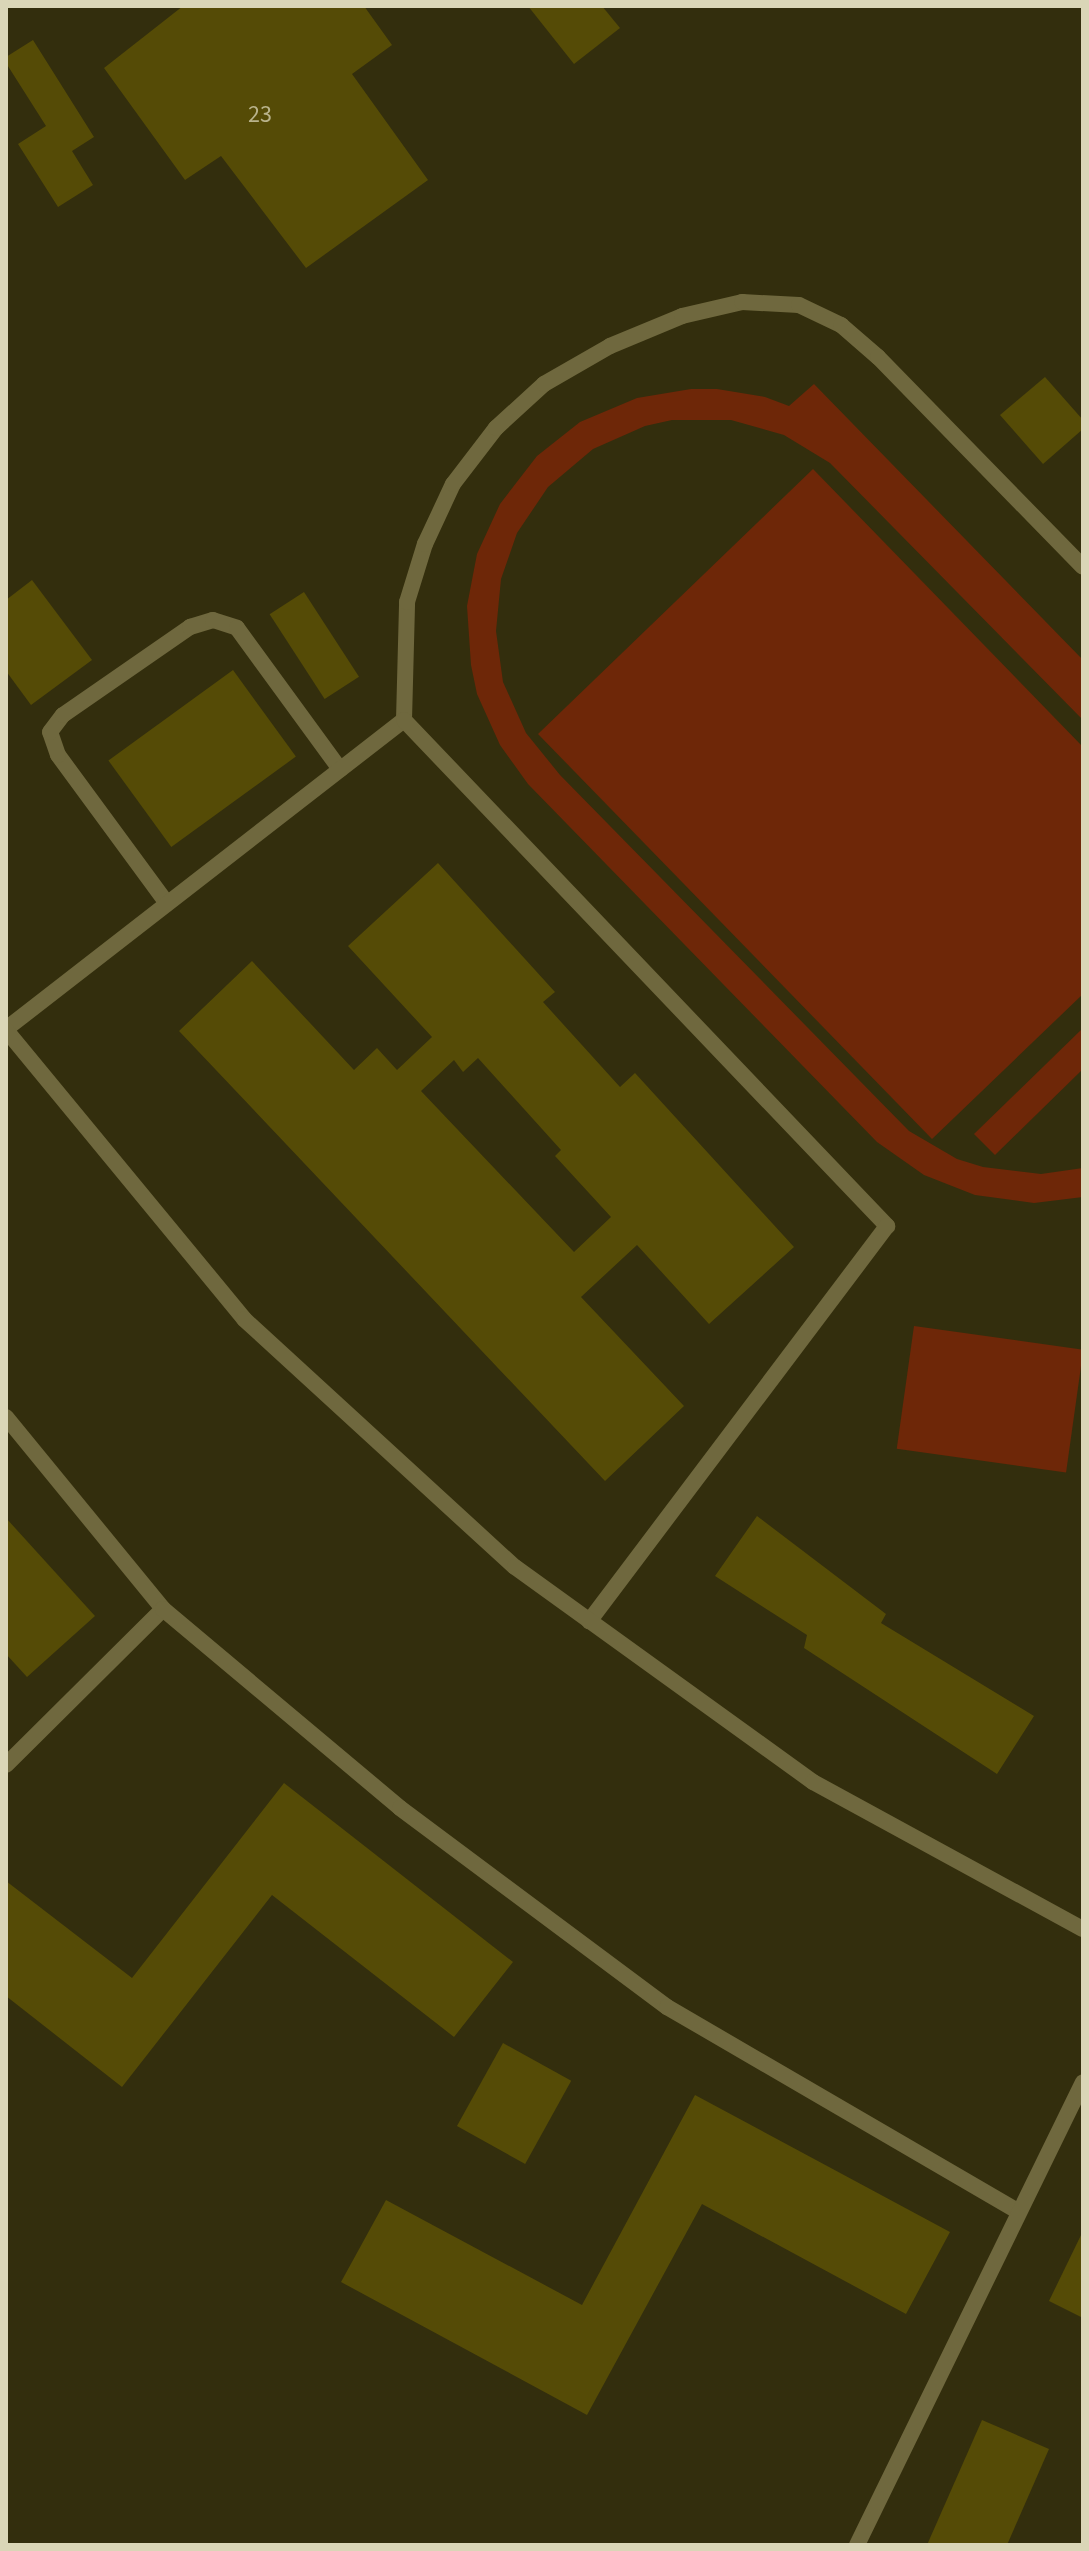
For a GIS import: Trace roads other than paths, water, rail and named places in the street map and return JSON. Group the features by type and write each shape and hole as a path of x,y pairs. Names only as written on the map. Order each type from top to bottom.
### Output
{"lane":[{"path":"589,1621 887,1226 404,720 407,602 425,544 453,484 496,428 544,384 610,346 682,316 742,302 799,305 841,325 1083,567"},
{"path":"166,902 58,755 50,732 63,715 190,627 213,620 237,628 340,769"},
{"path":"404,720 166,902 6,1030 244,1319 515,1567 813,1782 1083,1929"},
{"path":"6,1417 163,1609 400,1808 667,2007 1017,2211"},
{"path":"6,1765 163,1609"},
{"path":"857,2545 1017,2211 1083,2082"}]}
